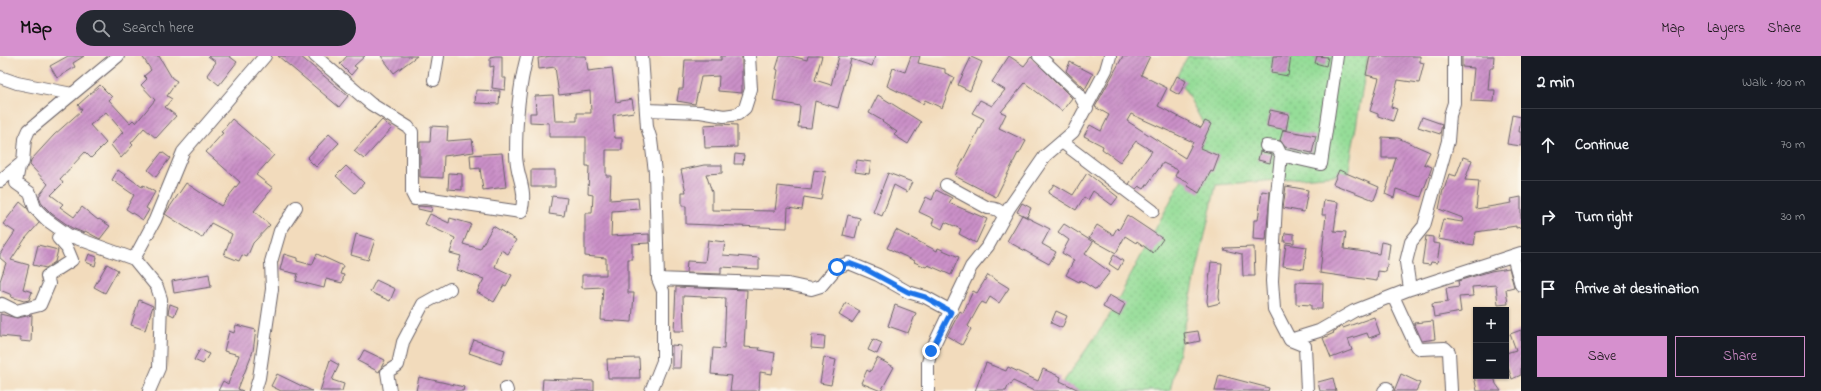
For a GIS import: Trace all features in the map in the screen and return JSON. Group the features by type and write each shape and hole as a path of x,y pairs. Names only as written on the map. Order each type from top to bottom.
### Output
{"street":[{"path":"118,56 29,130 25,139 24,158 19,167 16,183 30,193 33,204 38,212 68,235 134,259 157,287 161,299 159,368 149,391"},
{"path":"134,259 155,220 183,152 265,56"},
{"path":"315,56 371,104 408,127 412,132 412,193 415,199 425,198 509,212 521,212 524,196 523,185 517,173 516,154 522,75 527,56"},
{"path":"434,80 438,56"},
{"path":"642,56 647,126 651,140 655,172 658,279 663,291 663,360 651,391"},
{"path":"647,110 700,112 724,116 738,114 745,108 751,89 749,56"},
{"path":"1039,56 1079,94 1087,108"},
{"path":"928,391 928,363 931,351 951,312 971,267 988,246 1004,217 1045,156 1073,132 1106,70 1110,56"},
{"path":"1281,155 1321,164 1337,56"},
{"path":"1410,289 1406,262 1411,242 1424,226 1448,141 1450,115 1454,103 1454,56"},
{"path":"0,77 17,83 72,94"},
{"path":"1062,142 1153,211"},
{"path":"1266,146 1277,147 1281,155 1276,204 1272,281 1274,309 1290,340 1305,346 1308,391"},
{"path":"0,181 19,167"},
{"path":"946,185 988,208 995,208 1001,211 1004,217"},
{"path":"255,391 259,378 272,289 271,262 280,231 296,207"},
{"path":"0,306 2,304 16,311 40,305 49,284 47,276 72,260 67,248 58,238 68,235"},
{"path":"1290,340 1319,331 1354,311 1410,289 1517,254 1521,285"},
{"path":"658,279 788,284 811,289 821,286 837,267 849,263 878,275 908,292 925,297 951,312"},
{"path":"390,391 387,372 398,365 403,342 423,304 450,289"},
{"path":"1393,296 1416,346 1421,349 1445,348 1450,352 1451,390"}],"green space":[{"path":"1188,56 1368,56 1348,174 1216,185 1170,391 1057,391 1107,320 1180,183 1204,125 1177,75"}],"building":[{"path":"68,56 84,56 73,63 75,67 57,78 50,66"},
{"path":"142,56 159,56 172,78 177,81 167,96 172,99 165,107 176,116 156,138 144,128 131,143 133,145 121,158 111,145 123,132 106,112 90,125 106,143 91,158 85,152 60,179 63,183 51,195 63,204 60,207 74,217 82,207 98,220 99,219 110,226 100,239 85,231 84,233 72,228 52,214 42,204 39,196 48,184 30,165 31,160 54,135 82,110 78,105 100,85 112,97 109,100 130,123 133,120 136,123 155,100 141,85 147,79 144,76 151,70"},
{"path":"208,56 229,56 237,62 219,85 207,75 216,62"},
{"path":"278,56 300,56 348,96 339,107"},
{"path":"347,56 365,56 354,66 357,68 351,75 340,64"},
{"path":"381,56 417,56 394,73"},
{"path":"502,56 502,78 506,78 505,90 492,88 494,66 490,67 490,57"},
{"path":"552,56 586,56 588,71 612,68 616,102 632,99 634,112 613,115 615,138 622,138 622,150 606,150 606,176 611,176 610,200 638,198 639,209 612,211 611,236 649,234 649,243 632,244 632,259 628,259 628,293 634,293 632,322 601,320 603,287 582,288 582,275 606,275 606,258 585,256 585,213 592,213 593,195 588,194 589,166 586,166 586,137 549,137 549,123 530,122 530,113 536,113 535,96 553,95 555,121 577,121 577,113 591,113 590,91 559,95 555,67 539,69 538,58"},
{"path":"721,56 742,56 742,93 718,91 719,76 701,77 695,104 677,101 679,89 683,89 685,60 721,60"},
{"path":"780,56 791,56 807,60 808,56 822,56 815,80 831,85 839,56 875,56 872,66 851,59 838,108 815,101 811,128 798,127 800,106 773,101 778,70 776,69"},
{"path":"911,56 920,56 918,63 945,69 945,73 954,77 942,108 925,100 923,104 887,86 893,68 905,72"},
{"path":"1009,56 1024,66 1031,57 1072,98 1062,111 1025,83 1001,112 1006,114 999,128 1026,141 1019,154 1018,153 996,197 955,176 984,119 972,113 980,100 992,106 1005,90 992,82"},
{"path":"1123,56 1150,56 1141,75 1167,88 1158,106 1201,128 1205,121 1211,124 1200,148 1219,156 1213,172 1211,171 1199,193 1188,186 1189,183 1175,176 1178,170 1163,163 1144,189 1139,186 1136,189 1129,184 1152,151 1136,141 1120,162 1102,149 1103,146 1084,136 1090,125 1101,131 1109,115 1095,107","holes":["1131,114 1193,142 1185,158 1127,121"]},
{"path":"1273,56 1291,56 1288,76 1271,73"},
{"path":"1317,56 1328,57 1326,66 1315,63"},
{"path":"1370,56 1420,56 1420,62 1424,63 1419,83 1398,80 1391,107 1397,109 1393,121 1378,116 1378,114 1370,111 1379,78 1366,75"},
{"path":"1462,56 1494,56 1493,68 1490,68 1488,90 1495,90 1494,102 1471,101 1474,68 1462,67"},
{"path":"971,57 982,62 970,91 958,85"},
{"path":"1070,62 1093,74 1085,89 1066,71"},
{"path":"1177,76 1186,81 1179,95 1170,90"},
{"path":"476,90 500,91 499,104 475,103"},
{"path":"878,95 921,122 908,144 894,135 897,132 882,122 883,121 869,113"},
{"path":"1270,110 1289,114 1286,130 1267,126"},
{"path":"1512,115 1521,117 1519,132 1521,132 1521,146 1507,144"},
{"path":"1422,117 1442,124 1440,134 1418,127"},
{"path":"232,119 274,155 256,175 273,188 254,211 270,225 253,243 247,257 242,255 239,261 224,255 232,234 211,223 202,238 165,214 186,183 221,206 240,182 206,152 223,133 221,132"},
{"path":"382,120 392,128 364,159 354,151"},
{"path":"704,125 737,125 737,147 705,148"},
{"path":"431,126 448,127 447,141 472,139 474,152 444,156 443,178 420,177 420,142 430,142"},
{"path":"1283,130 1316,136 1312,153 1285,147 1280,140"},
{"path":"329,134 339,143 316,167 307,158"},
{"path":"1382,137 1398,138 1430,152 1424,164 1432,167 1421,197 1396,189 1394,198 1385,194 1396,158 1382,158"},
{"path":"1260,151 1272,154 1270,163 1258,160"},
{"path":"162,152 170,158 156,177 148,170"},
{"path":"502,153 506,187 483,190 480,168 471,169 470,155"},
{"path":"735,154 744,155 743,164 734,164"},
{"path":"1463,157 1472,160 1465,180 1479,181 1476,209 1512,203 1511,199 1521,197 1521,227 1516,228 1516,226 1476,232 1474,245 1438,239 1443,219 1462,222 1463,218 1439,209 1443,190 1449,174 1456,176"},
{"path":"857,160 871,162 869,174 855,172"},
{"path":"704,165 722,165 722,173 706,174 712,192 712,210 775,211 778,186 811,190 814,170 826,172 821,200 804,197 802,210 788,208 787,228 686,224 686,206 682,206 682,192 686,192 681,170"},
{"path":"346,166 364,183 355,193 336,176"},
{"path":"118,170 142,187 143,185 155,192 146,208 149,210 143,220 126,209 134,195 112,180"},
{"path":"531,170 555,170 555,187 531,187"},
{"path":"1339,170 1379,187 1374,200 1333,184"},
{"path":"449,173 462,174 462,190 448,189"},
{"path":"888,173 912,182 907,192 894,185 882,216 873,212"},
{"path":"1087,173 1118,197 1112,205 1093,191 1088,200 1084,197 1076,210 1048,193 1054,184 1073,195"},
{"path":"1286,186 1308,190 1304,212 1283,208"},
{"path":"936,190 952,198 949,203 987,219 976,243 959,234 961,229 945,222 942,229 932,224 934,219 919,212 926,197 932,200"},
{"path":"1262,191 1270,192 1266,240 1253,239 1254,220 1258,220"},
{"path":"552,196 567,198 564,216 549,214"},
{"path":"1324,200 1338,202 1334,231 1346,232 1344,249 1379,254 1381,242 1390,244 1386,272 1378,271 1377,281 1320,273 1326,215 1322,215"},
{"path":"20,202 39,223 25,239 11,260 29,265 23,289 32,292 29,300 24,301 11,297 12,295 0,290 0,281 6,263 0,258 0,254 15,232 3,224"},
{"path":"1022,203 1031,208 1027,217 1017,212"},
{"path":"418,206 432,207 431,212 418,209"},
{"path":"430,214 449,223 450,218 471,224 463,244 480,249 493,226 516,240 508,254 501,250 495,267 512,275 494,302 477,292 484,279 457,270 461,256 450,253 455,238 425,224"},
{"path":"848,215 860,218 855,238 843,235"},
{"path":"1022,215 1050,229 1042,244 1056,252 1049,264 1007,241"},
{"path":"1127,215 1163,239 1153,253 1137,241 1136,243 1125,236 1116,253 1089,238 1097,225 1113,235 1117,228 1119,230"},
{"path":"1064,224 1093,242 1085,254 1110,272 1096,290 1080,280 1079,282 1066,275 1074,260 1062,253 1069,240 1058,232"},
{"path":"896,230 937,251 938,248 959,257 951,275 928,265 926,267 914,262 915,261 887,248"},
{"path":"1285,233 1294,234 1294,243 1284,242"},
{"path":"356,234 375,240 368,260 351,255"},
{"path":"1426,236 1433,237 1433,243 1440,244 1437,263 1431,262 1430,265 1422,264"},
{"path":"708,240 725,242 723,255 759,258 759,269 721,267 721,274 686,273 687,261 705,262"},
{"path":"1286,244 1307,247 1304,269 1283,266"},
{"path":"38,245 58,250 55,262 46,268 33,265"},
{"path":"1254,247 1255,276 1243,276 1242,254 1224,250 1225,248"},
{"path":"89,254 97,257 95,266 86,262"},
{"path":"284,254 297,258 297,261 312,265 317,254 343,266 340,274 344,275 342,283 326,279 324,288 296,281 298,274 280,270"},
{"path":"1114,255 1123,261 1118,270 1109,264"},
{"path":"1211,262 1222,263 1219,297 1220,303 1208,306 1207,301"},
{"path":"107,264 118,270 105,293 94,287"},
{"path":"1509,268 1514,287 1506,289 1508,304 1498,305 1496,285 1472,287 1473,296 1459,297 1461,312 1434,317 1432,304 1448,302 1446,288 1459,286 1458,281 1491,271"},
{"path":"209,274 211,287 174,293 172,281"},
{"path":"988,275 1009,288 999,303 990,297 986,304 982,302 968,326 971,329 962,345 947,336 960,311 963,313 973,291 977,293"},
{"path":"376,280 395,289 390,301 370,292"},
{"path":"1296,282 1323,283 1322,309 1311,309 1311,305 1296,304"},
{"path":"676,287 747,290 744,347 760,348 759,350 775,353 772,374 760,372 759,391 730,391 732,376 711,374 713,348 724,349 726,298 683,296 684,331 674,331"},
{"path":"1109,295 1125,304 1119,316 1103,307"},
{"path":"139,300 153,306 145,330 131,325"},
{"path":"846,303 860,311 852,323 839,315"},
{"path":"170,304 178,307 174,316 168,313"},
{"path":"895,305 916,313 908,333 888,326"},
{"path":"1056,311 1067,316 1062,328 1051,323"},
{"path":"0,314 17,318 32,315 31,342 20,341 20,338 0,336"},
{"path":"1374,317 1380,334 1369,338 1367,333 1348,339 1352,350 1331,358 1323,338 1334,333 1333,332 1342,326 1343,328"},
{"path":"1433,321 1435,339 1422,341 1414,323"},
{"path":"236,325 256,330 253,351 238,389 243,391 218,391 223,381 228,384 239,355 224,351 229,331 234,333"},
{"path":"1521,330 1521,375 1512,379 1509,370 1509,352 1516,350 1510,334"},
{"path":"1198,331 1200,341 1186,344 1184,333"},
{"path":"812,335 825,336 824,349 811,348"},
{"path":"873,339 882,343 877,354 868,350"},
{"path":"474,340 505,350 501,364 469,353"},
{"path":"672,345 681,346 680,368 672,368"},
{"path":"200,349 209,354 203,364 194,360"},
{"path":"364,350 385,360 379,372 358,361"},
{"path":"824,357 836,360 831,385 820,383"},
{"path":"639,358 640,378 608,378 607,359"},
{"path":"877,358 894,367 881,391 861,383 867,370 870,372"},
{"path":"330,360 339,365 332,380 344,384 342,391 320,391"},
{"path":"986,363 1006,371 1008,367 1038,381 1043,369 1061,377 1060,381 1081,391 1034,391 1013,381 1011,385 1009,384 1006,391 975,391"},
{"path":"277,374 312,391 281,391 271,386"},
{"path":"1401,374 1420,383 1416,391 1394,391"},
{"path":"1219,375 1269,388 1268,391 1215,391"},
{"path":"419,377 464,387 463,391 416,391"},
{"path":"1333,378 1336,391 1320,391 1318,382"},
{"path":"543,379 594,381 594,391 542,391"},
{"path":"1475,379 1495,379 1496,384 1501,391 1477,391"}],"route":[{"path":"837,267 849,263 865,269 900,286 908,292 925,297 951,312 931,351"}]}
